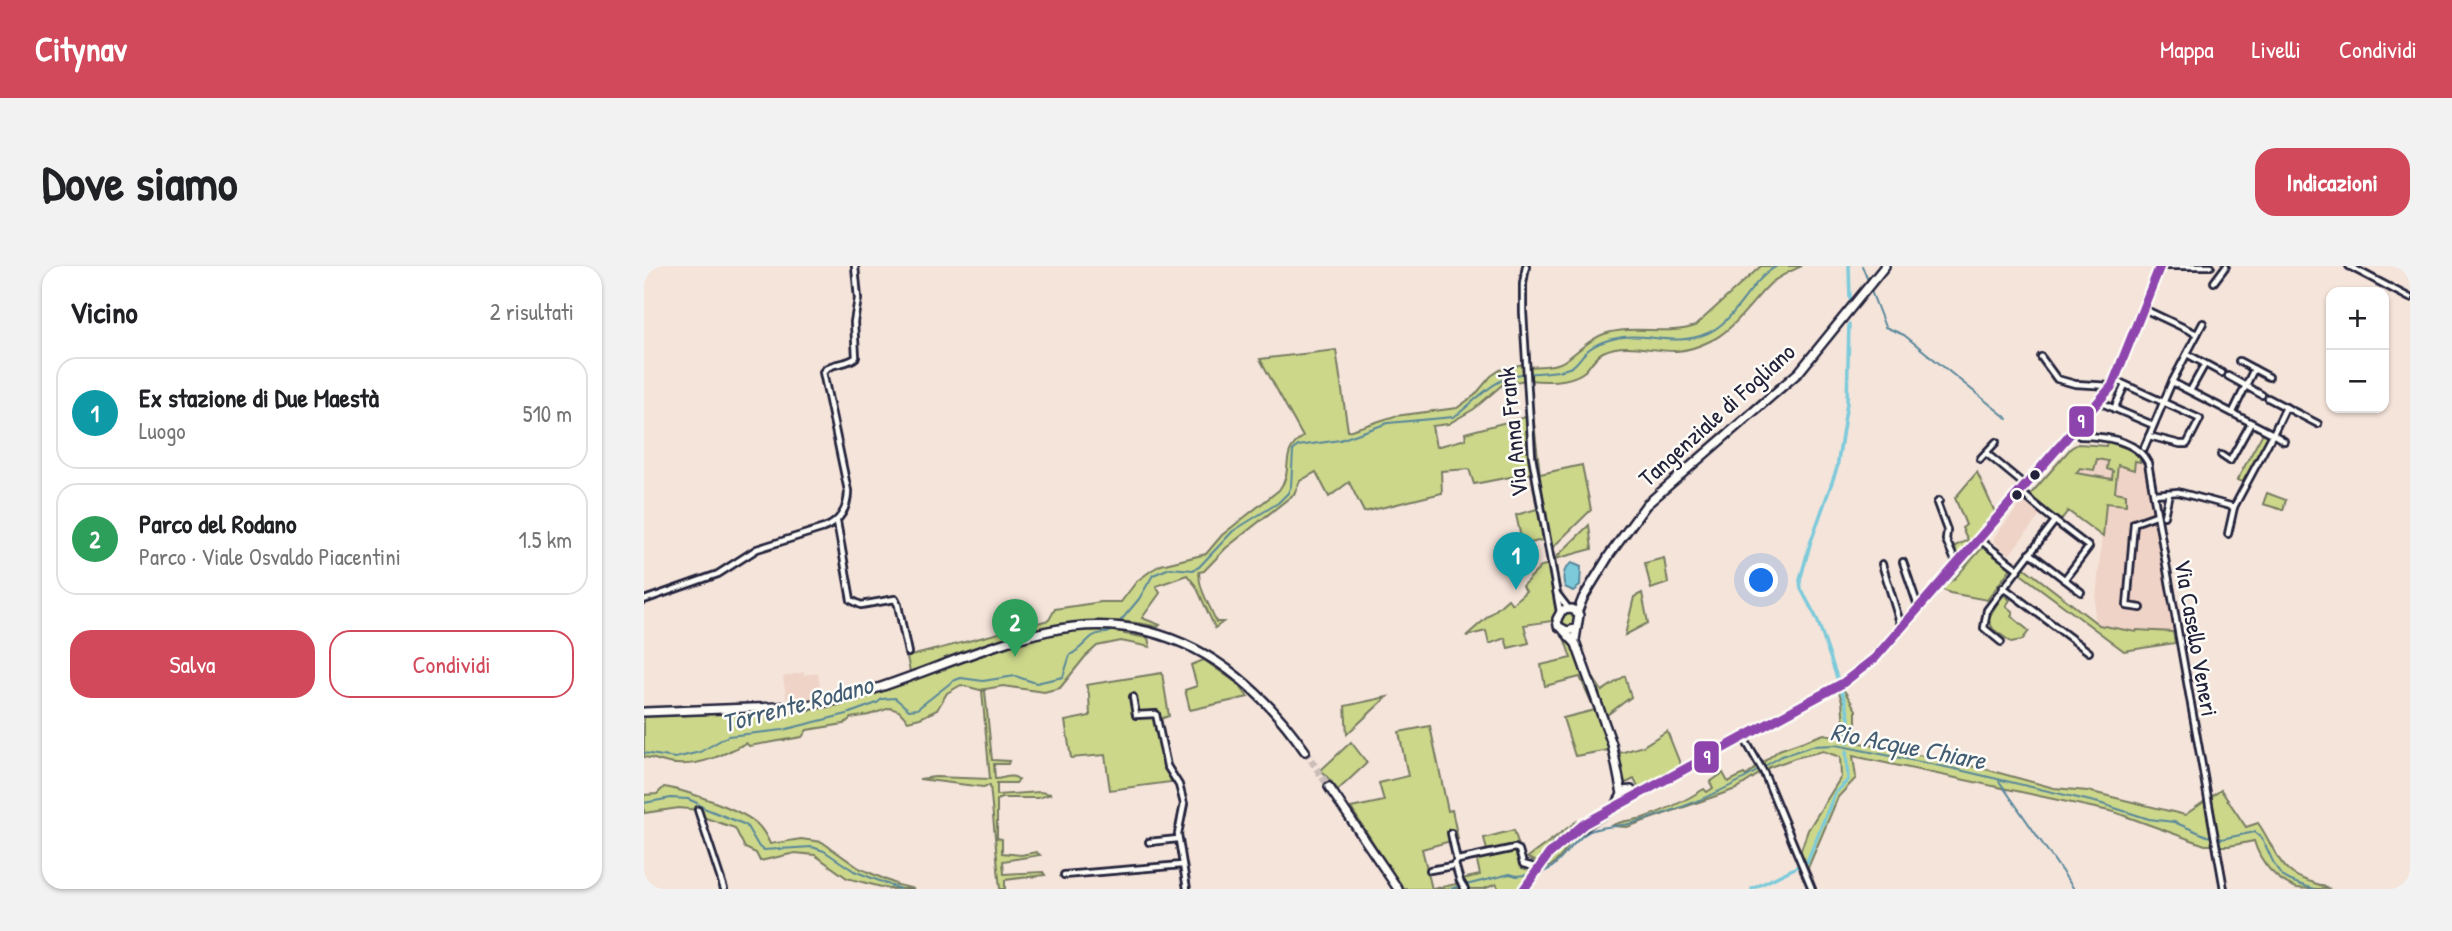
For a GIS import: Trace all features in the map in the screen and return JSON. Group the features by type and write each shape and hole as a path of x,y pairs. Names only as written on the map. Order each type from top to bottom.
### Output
{"main road":[{"name":"Tangenziale di Fogliano","path":"1575,629 1580,620 1568,611 1583,598 1625,531 1646,505 1799,372 1885,266"},
{"path":"1568,611 1557,623 1576,644"},
{"path":"644,712 794,706 831,701 1026,637 1081,626 1111,626 1147,631 1181,642 1227,667 1263,699 1305,751"},
{"path":"1524,889 1557,845 1615,807 1627,794 1620,783 1612,744 1576,644 1575,629 1564,631"},
{"path":"1329,787 1398,889"}],"street":[{"path":"644,600 718,575 757,549 837,522 848,495 823,372 827,367 850,362 856,357 854,322 858,295 855,266"},
{"name":"Via Anna Frank","path":"1526,266 1523,284 1525,362 1535,483 1557,593 1568,611"},
{"path":"1627,794 1647,790 1744,738 1843,682 1875,658 2112,386 2160,266 2211,266"},
{"path":"2214,282 2225,266"},
{"path":"2349,266 2410,298"},
{"path":"2144,309 2197,334"},
{"path":"2144,448 2172,382 2203,323"},
{"path":"2187,354 2222,373"},
{"path":"2041,357 2057,379 2075,384 2112,386"},
{"path":"2239,361 2269,377"},
{"path":"2190,391 2205,364"},
{"path":"2232,412 2255,369"},
{"path":"2228,376 2318,424"},
{"path":"2115,380 2200,419 2187,444 2149,436"},
{"path":"2172,382 2284,441"},
{"path":"2114,409 2125,385"},
{"path":"2099,402 2153,425"},
{"path":"2228,534 2235,507 2287,407"},
{"path":"2221,455 2231,461 2251,423"},
{"name":"Via Casello Veneri","path":"2076,430 2086,436 2138,449 2148,463 2224,889"},
{"path":"1980,460 1996,442"},
{"path":"1986,453 2026,486"},
{"path":"2021,492 2089,547 2064,580"},
{"path":"2164,516 2169,492"},
{"path":"2154,494 2178,492 2235,507"},
{"path":"1939,501 1937,503 1947,530 1946,540 1957,565"},
{"path":"2145,520 2157,514"},
{"path":"2141,608 2127,606 2134,523 2137,520 2145,520 2159,526"},
{"path":"2001,642 1986,631 1984,626 1987,610 2055,521"},
{"path":"837,522 851,600 861,605 895,599 908,653"},
{"path":"1980,540 2018,569"},
{"path":"2030,553 2081,592"},
{"path":"1903,562 1920,609"},
{"path":"1882,564 1902,629"},
{"path":"2003,587 2089,652"},
{"path":"1133,697 1136,715 1156,714 1167,766 1179,785 1184,804 1178,839 1187,889"},
{"path":"1744,738 1762,769 1812,889"},
{"path":"698,810 724,889"},
{"path":"1451,833 1461,883 1465,889"},
{"path":"1149,842 1178,839"},
{"path":"1430,870 1515,848 1519,850 1522,864 1537,869"},
{"path":"1064,875 1182,865"}],"shaded area":[{"path":"2078,444 2122,447 2134,469 2140,453 2147,464 2173,632 2122,631 2094,621 2105,503 2125,505 2115,492 2049,471 2065,453"},
{"path":"2024,500 2041,514 2009,555 1994,542 1994,537"},
{"path":"804,672 804,675 818,673 821,695 825,699 787,703 783,677"}],"green space":[{"path":"1761,266 1802,266 1774,281 1733,324 1708,342 1677,351 1621,347 1600,354 1585,371 1572,378 1528,380 1527,367 1560,363 1604,334 1695,326"},
{"path":"1336,350 1348,431 1395,416 1457,408 1475,395 1491,376 1500,370 1523,364 1525,380 1502,385 1474,409 1448,424 1432,426 1436,447 1466,439 1465,433 1533,415 1540,474 1582,465 1591,510 1548,552 1546,539 1523,545 1516,515 1537,509 1531,473 1474,484 1469,469 1441,471 1442,493 1364,512 1349,482 1329,497 1316,472 1300,481 1294,494 1226,548 1204,571 1199,572 1203,592 1216,622 1223,622 1215,628 1196,586 1187,575 1156,586 1160,593 1142,618 1160,625 1158,627 1127,622 1064,625 1001,641 910,672 907,657 1049,620 1055,609 1101,602 1121,602 1137,581 1152,570 1161,565 1206,554 1222,535 1279,490 1284,483 1291,449 1303,437 1260,359"},
{"path":"2263,433 2271,437 2247,484 2237,480"},
{"path":"2107,441 2132,447 2140,453 2140,462 2135,461 2134,470 2118,465 2115,492 2126,494 2126,505 2106,503 2103,537 2068,511 2060,521 2029,496 2071,448 2078,444 2106,446","holes":["2097,459 2108,461 2107,469 2113,471 2112,479 2076,473 2080,468 2094,470"]},
{"path":"1977,472 1997,517 1958,560 1955,546 1968,540 1962,528 1966,525 1955,498"},
{"path":"2267,493 2286,500 2283,510 2263,504"},
{"path":"1589,525 1592,549 1555,559 1563,606 1577,617 1576,625 1569,630 1584,664 1602,691 1625,676 1631,697 1607,715 1617,754 1643,746 1667,731 1681,766 1639,789 1634,779 1624,784 1614,770 1609,750 1575,756 1563,718 1595,710 1580,677 1545,686 1541,665 1571,658 1558,620 1524,625 1529,643 1508,648 1505,638 1489,644 1486,631 1466,636 1508,599 1512,604 1526,591 1522,586"},
{"path":"1984,546 2011,568 1987,600 1941,589 1954,579"},
{"path":"1664,558 1668,583 1651,589 1645,563"},
{"path":"2022,566 2099,625 2136,632 2173,632 2175,643 2124,651 2018,572"},
{"path":"1642,593 1648,623 1625,635 1634,597"},
{"path":"2003,594 2010,600 2006,606 2013,612 2011,616 2029,631 2022,640 2011,642 1993,629 1988,619"},
{"path":"1091,628 1124,630 1124,634 1148,638 1150,647 1121,641 1097,646 1060,688 1044,692 1003,686 980,690 961,685 947,693 937,710 908,721 899,711 890,708 851,718 844,724 807,730 802,737 749,746 746,743 695,763 673,764 644,757 644,715 809,708 1039,635"},
{"path":"1204,660 1238,684 1248,697 1190,710 1185,690 1197,686 1191,665"},
{"path":"1162,673 1169,716 1154,721 1171,782 1110,790 1105,755 1071,758 1065,721 1090,716 1086,685"},
{"path":"1842,687 1856,710 1856,742 1985,769 2054,788 2088,791 2185,815 2221,790 2246,827 2258,823 2287,869 2302,879 2330,889 2297,888 2282,881 2265,863 2254,841 2219,846 2212,813 2208,816 2213,845 2205,845 2114,812 1853,756 1856,778 1838,797 1808,868 1797,861 1808,830 1841,777 1840,757 1823,751 1770,767 1736,789 1627,827 1611,826 1659,812 1704,789 1707,792 1713,788 1710,782 1723,773 1728,782 1744,774 1746,776 1779,750 1824,734 1845,738 1842,701 1838,689"},
{"path":"982,691 985,691 992,760 1009,761 1008,764 994,764 995,779 1010,777 1019,780 1016,783 997,783 997,795 1040,792 1051,794 1038,798 997,800 997,838 1002,839 1002,853 1021,855 1036,852 1040,855 1003,861 1004,874 1043,872 1045,875 1005,880 1005,889 1000,889 990,785 983,787 919,779 990,779"},
{"path":"1387,697 1347,734 1345,706"},
{"path":"1430,726 1448,811 1452,810 1458,839 1422,849 1432,889 1403,889 1351,808 1384,801 1379,783 1408,776 1399,732"},
{"path":"1351,742 1367,763 1338,790 1321,770"},
{"path":"664,787 699,796 740,813 758,825 770,844 801,839 822,842 859,868 914,889 889,889 847,878 815,855 795,853 760,861 756,853 745,848 735,828 700,816 698,810 679,808 644,813 644,795 657,794"},
{"path":"1577,821 1579,825 1552,846 1538,862 1527,858"},
{"path":"1514,830 1524,862 1535,867 1521,889 1499,889 1496,884 1484,889 1469,889 1462,879 1480,875 1476,856 1488,855 1484,838"},
{"path":"1578,832 1556,862 1538,872 1553,852"},
{"path":"1461,883 1465,889 1432,889"}],"water":[{"path":"1572,563 1581,567 1580,586 1573,591 1565,587 1564,580 1565,570"}],"waterway":[{"name":"Torrente Rodano","path":"1118,624 1139,599 1153,575 1170,568 1193,570 1199,567 1233,531 1278,503 1291,486 1293,451 1298,446 1340,440 1388,423 1453,417 1503,380 1521,374 1569,368 1592,347 1607,340 1623,337 1685,339 1708,333 1727,319 1767,272 1777,266"},
{"path":"1849,266 1850,299"},
{"path":"1862,266 1867,278"},
{"path":"1871,291 1885,327 1904,335 2008,419"},
{"path":"1847,743 1849,718 1845,701 1817,619 1801,589 1800,580 1837,468 1847,403 1849,324"},
{"name":"Torrente Rodano","path":"644,753 675,758 700,752 728,736 783,730 847,714 882,699 895,698 909,710 917,709 953,681 961,678 983,681 1015,676 1036,683 1063,677 1070,655 1093,636 1114,629"},
{"name":"Rio Acque Chiare","path":"1763,767 1782,756 1812,746 1836,745 1955,769 2099,803 2149,819 2174,822 2221,839 2255,832 2283,876 2315,889"},
{"path":"1752,889 1807,862 1835,793 1848,780 1846,751"},
{"name":"Rio Acque Chiare","path":"1541,873 1555,865 1577,840 1590,831 1633,823 1665,813 1714,794 1759,770"},
{"path":"1999,781 2074,889"},
{"name":"Rio Acque Chiare","path":"644,803 671,798 688,799 746,825 763,850 812,847 824,851 854,871 900,889"},
{"name":"Rio Acque Chiare","path":"1466,885 1510,874 1532,874"},
{"name":"Rio Acque Chiare","path":"1450,889 1460,886"}],"tunnel":[{"path":"1305,751 1329,787"}],"transit line":[{"name":"9","path":"1524,889 1549,854 1584,824 1843,683 1875,658 2112,386 2160,266"}],"place":[{"name":"Ex stazione di Due Maestà","path":"1516,590"},
{"name":"Parco del Rodano","path":"1015,657"}]}
